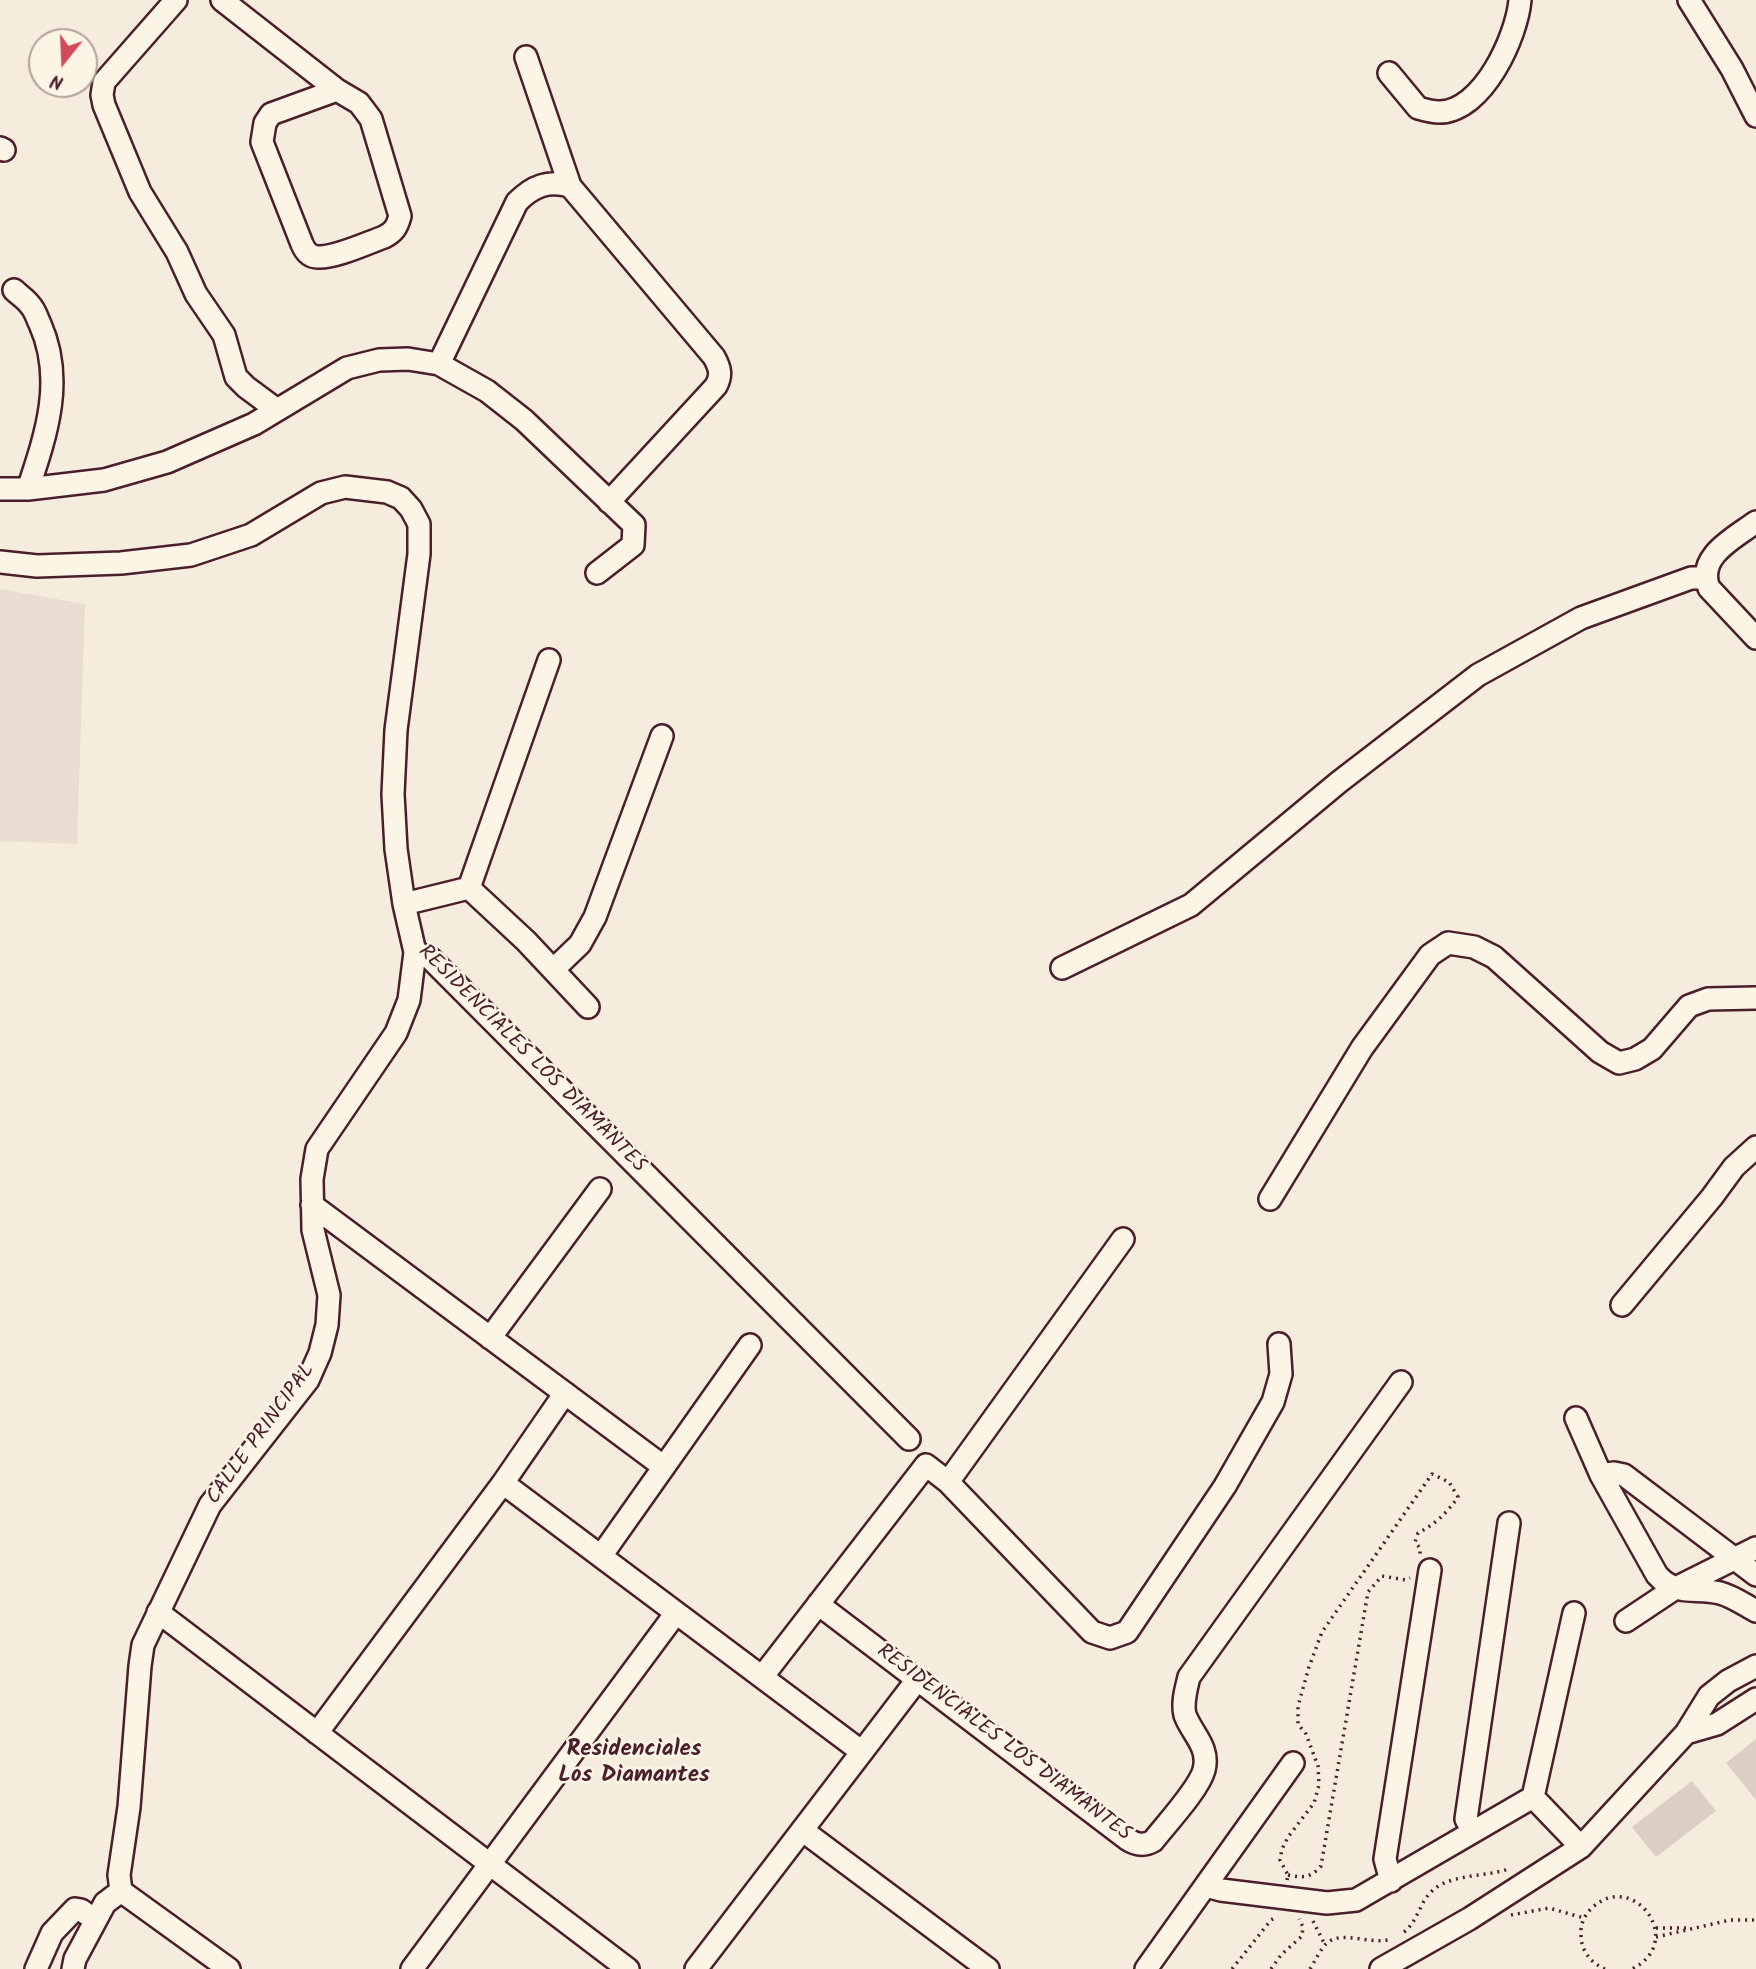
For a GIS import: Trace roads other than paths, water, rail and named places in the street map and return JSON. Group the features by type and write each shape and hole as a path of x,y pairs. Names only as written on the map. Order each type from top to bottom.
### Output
{"street":[{"path":"176,0 138,46 111,73 104,82 102,95 140,192 177,252 196,294 224,335 236,377 277,410"},
{"path":"222,0 337,90 359,103 370,119 400,216 393,233 327,256 316,257 306,252 302,244 262,142 263,131 271,114 337,90"},
{"path":"1389,73 1418,108 1441,113 1464,105 1490,77 1506,49 1518,19 1520,0"},
{"path":"1689,0 1732,69 1756,116"},
{"path":"526,57 570,186 714,357 720,368 720,379 716,386 609,502"},
{"path":"439,364 517,202 539,185 555,182 570,186"},
{"path":"14,290 32,306 47,341 53,374 52,408 28,489"},
{"path":"0,489 28,489 104,480 167,462 243,429 347,368 379,360 408,359 439,364 487,391 524,420 634,526 633,545 597,573"},
{"name":"RESIDENCIALES LOS DIAMANTES","path":"0,562 51,565 121,563 191,555 251,535 321,493 345,487 368,488 401,498 419,524 419,554 396,730 393,794 396,849 404,904 415,952 430,958 909,1439"},
{"path":"1752,627 1709,588 1705,578 1706,568 1719,550 1756,522"},
{"path":"1062,968 1191,905 1339,782 1478,675 1581,618 1691,578 1705,578"},
{"path":"469,888 549,660"},
{"path":"554,969 580,944 595,917 662,736"},
{"path":"404,904 469,888"},
{"path":"469,888 554,969 588,1007"},
{"path":"1270,1199 1362,1048 1430,955 1448,943 1474,947 1494,957 1600,1052 1619,1063 1635,1059 1652,1049 1689,1006 1708,999 1756,998"},
{"name":"CALLE PRINCIPAL","path":"121,1891 119,1875 129,1807 139,1665 143,1646 210,1505 308,1380 320,1353 327,1325 329,1295 313,1230 312,1179 317,1149 396,1033 409,1000 415,952"},
{"path":"1622,1305 1734,1167 1756,1147"},
{"path":"490,1338 600,1189"},
{"path":"312,1205 664,1467"},
{"path":"948,1482 1123,1239"},
{"path":"762,1677 923,1467 929,1465 1092,1632 1110,1638 1122,1636 1132,1628 1247,1451 1280,1385 1279,1344"},
{"path":"601,1556 750,1345"},
{"name":"RESIDENCIALES LOS DIAMANTES","path":"818,1604 1127,1839 1140,1844 1153,1841 1203,1774 1205,1766 1204,1749 1185,1714 1186,1689 1196,1666 1401,1381"},
{"path":"317,1733 503,1483 565,1393"},
{"path":"1576,1418 1601,1475 1657,1575 1665,1584 1674,1589 1720,1594 1756,1611"},
{"path":"1601,1475 1607,1472 1624,1475 1756,1574"},
{"path":"503,1483 862,1752"},
{"path":"1473,1832 1466,1819 1509,1523"},
{"path":"1626,1621 1674,1589 1756,1548"},
{"path":"1391,1881 1385,1859 1422,1568"},
{"path":"158,1612 628,1969"},
{"path":"412,1969 676,1613"},
{"path":"1206,1886 1287,1908 1356,1900 1533,1797 1574,1613"},
{"path":"1381,1969 1469,1919 1581,1847 1686,1733 1709,1696 1728,1681 1756,1666"},
{"path":"696,1969 917,1680"},
{"path":"1686,1733 1717,1724 1756,1699"},
{"path":"1146,1969 1293,1763"},
{"path":"1533,1797 1581,1847"},
{"path":"802,1830 988,1969"},
{"path":"73,1969 75,1959 105,1903 121,1891 229,1969"},
{"path":"36,1969 52,1933 75,1909 95,1920"}],"district":[{"name":"Residenciales Los Diamantes","path":"634,1764"}]}
